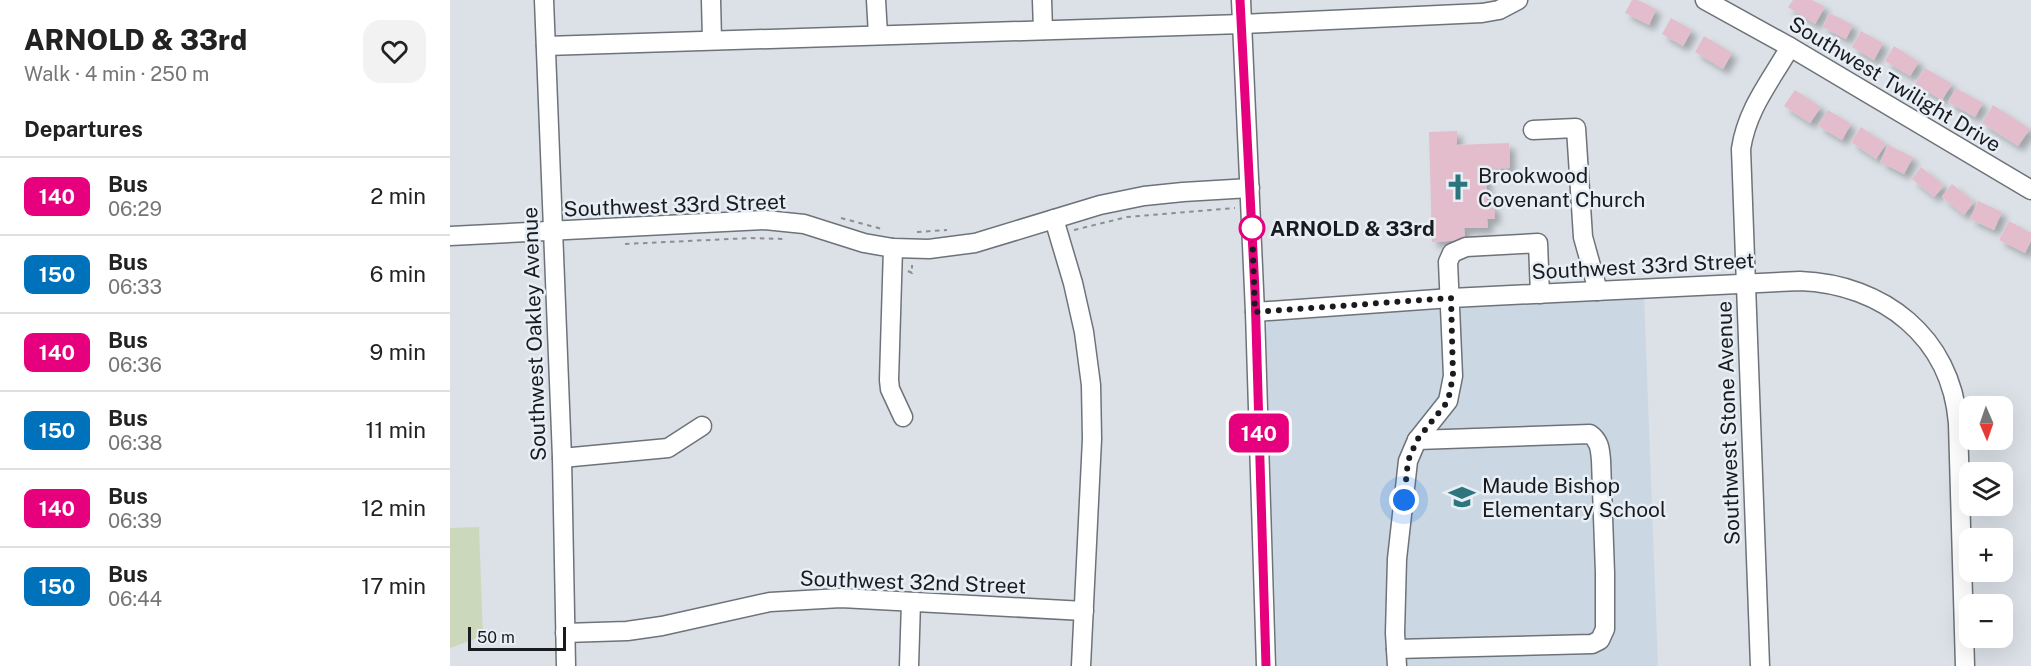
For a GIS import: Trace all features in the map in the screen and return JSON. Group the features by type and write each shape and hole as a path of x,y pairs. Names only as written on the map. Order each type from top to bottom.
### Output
{"street":[{"name":"Southwest Oakley Avenue","path":"544,0 562,458 566,666"},
{"path":"711,0 712,40"},
{"path":"876,0 878,35"},
{"path":"1042,0 1043,30"},
{"path":"1240,0 1255,312 1266,666"},
{"path":"546,46 1242,24 1482,13 1499,10 1518,0"},
{"name":"Southwest Twilight Drive","path":"1705,0 1790,47 2031,190"},
{"name":"Southwest Stone Avenue","path":"1760,666 1740,161 1744,131 1749,116 1790,47"},
{"path":"1533,130 1576,128 1583,237 1598,291"},
{"name":"Southwest 33rd Street","path":"450,236 765,220 804,224 864,243 893,257 928,249 975,243 1100,205 1144,196 1250,188"},
{"path":"1054,219 1078,302 1091,385 1092,439 1081,666"},
{"path":"1417,440 1590,434 1593,436 1598,442 1601,460 1605,573 1605,629 1600,640 1593,644 1397,658 1397,559 1408,461 1417,440 1448,401 1453,376 1448,262 1452,253 1466,247 1538,243 1540,294"},
{"path":"893,257 889,380 890,389 903,417"},
{"name":"Southwest 33rd Street","path":"1255,312 1451,298 1818,282 1845,286 1882,302 1906,320 1934,352 1947,378 1955,402 1958,423 1965,666"},
{"path":"562,458 668,448 702,426"},
{"name":"Southwest 32nd Street","path":"565,633 627,631 662,626 770,602 841,598 1084,611"},
{"path":"909,666 911,602"}],"path":[{"path":"1074,230 1127,217 1238,208"},
{"path":"841,218 887,230"},
{"path":"909,233 952,229"},
{"path":"625,244 751,238 790,239"},
{"path":"893,257 912,273 912,259"}],"shaded area":[{"name":"Maude Bishop Elementary School","path":"1644,296 1658,666 1277,666 1266,328 1268,321"}],"green space":[{"path":"479,527 483,636 450,648 450,528"}],"building":[{"path":"1632,0 1638,0 1656,9 1649,25 1625,13"},
{"path":"1793,0 1812,0 1825,7 1815,24 1788,7"},
{"path":"1829,13 1853,25 1846,39 1823,27"},
{"path":"1671,18 1692,30 1683,46 1662,34"},
{"path":"1861,31 1883,43 1874,60 1852,47"},
{"path":"1704,36 1732,53 1723,69 1695,52"},
{"path":"1894,46 1919,62 1910,76 1885,61"},
{"path":"1925,68 1952,84 1942,100 1915,84"},
{"path":"1956,88 1983,103 1975,117 1948,102"},
{"path":"1795,90 1821,107 1810,123 1784,106"},
{"path":"1993,105 2030,129 2018,146 1982,123"},
{"path":"1828,110 1851,124 1842,140 1818,126"},
{"path":"1861,127 1886,144 1876,159 1851,142"},
{"name":"Brookwood Covenant Church","path":"1457,131 1457,145 1509,143 1510,168 1486,169 1487,205 1494,205 1495,219 1487,219 1488,228 1464,228 1465,240 1432,242 1429,132"},
{"path":"1888,145 1913,157 1904,174 1880,162"},
{"path":"1921,167 1944,186 1934,197 1912,179"},
{"path":"1952,184 1974,202 1964,215 1942,197"},
{"path":"1978,201 2002,212 1994,230 1970,219"},
{"path":"2009,221 2031,233 2031,241 2025,253 1999,240"}],"bus line":[{"name":"140","path":"1240,0 1255,291 1266,666"}],"place":[{"name":"Brookwood Covenant Church","path":"1458,187"},
{"name":"ARNOLD & 33rd","path":"1252,228"},
{"name":"Maude Bishop Elementary School","path":"1462,497"}],"route":[{"path":"1252,228 1255,312 1451,298 1453,376 1448,401 1417,440 1408,461 1404,500"}]}
